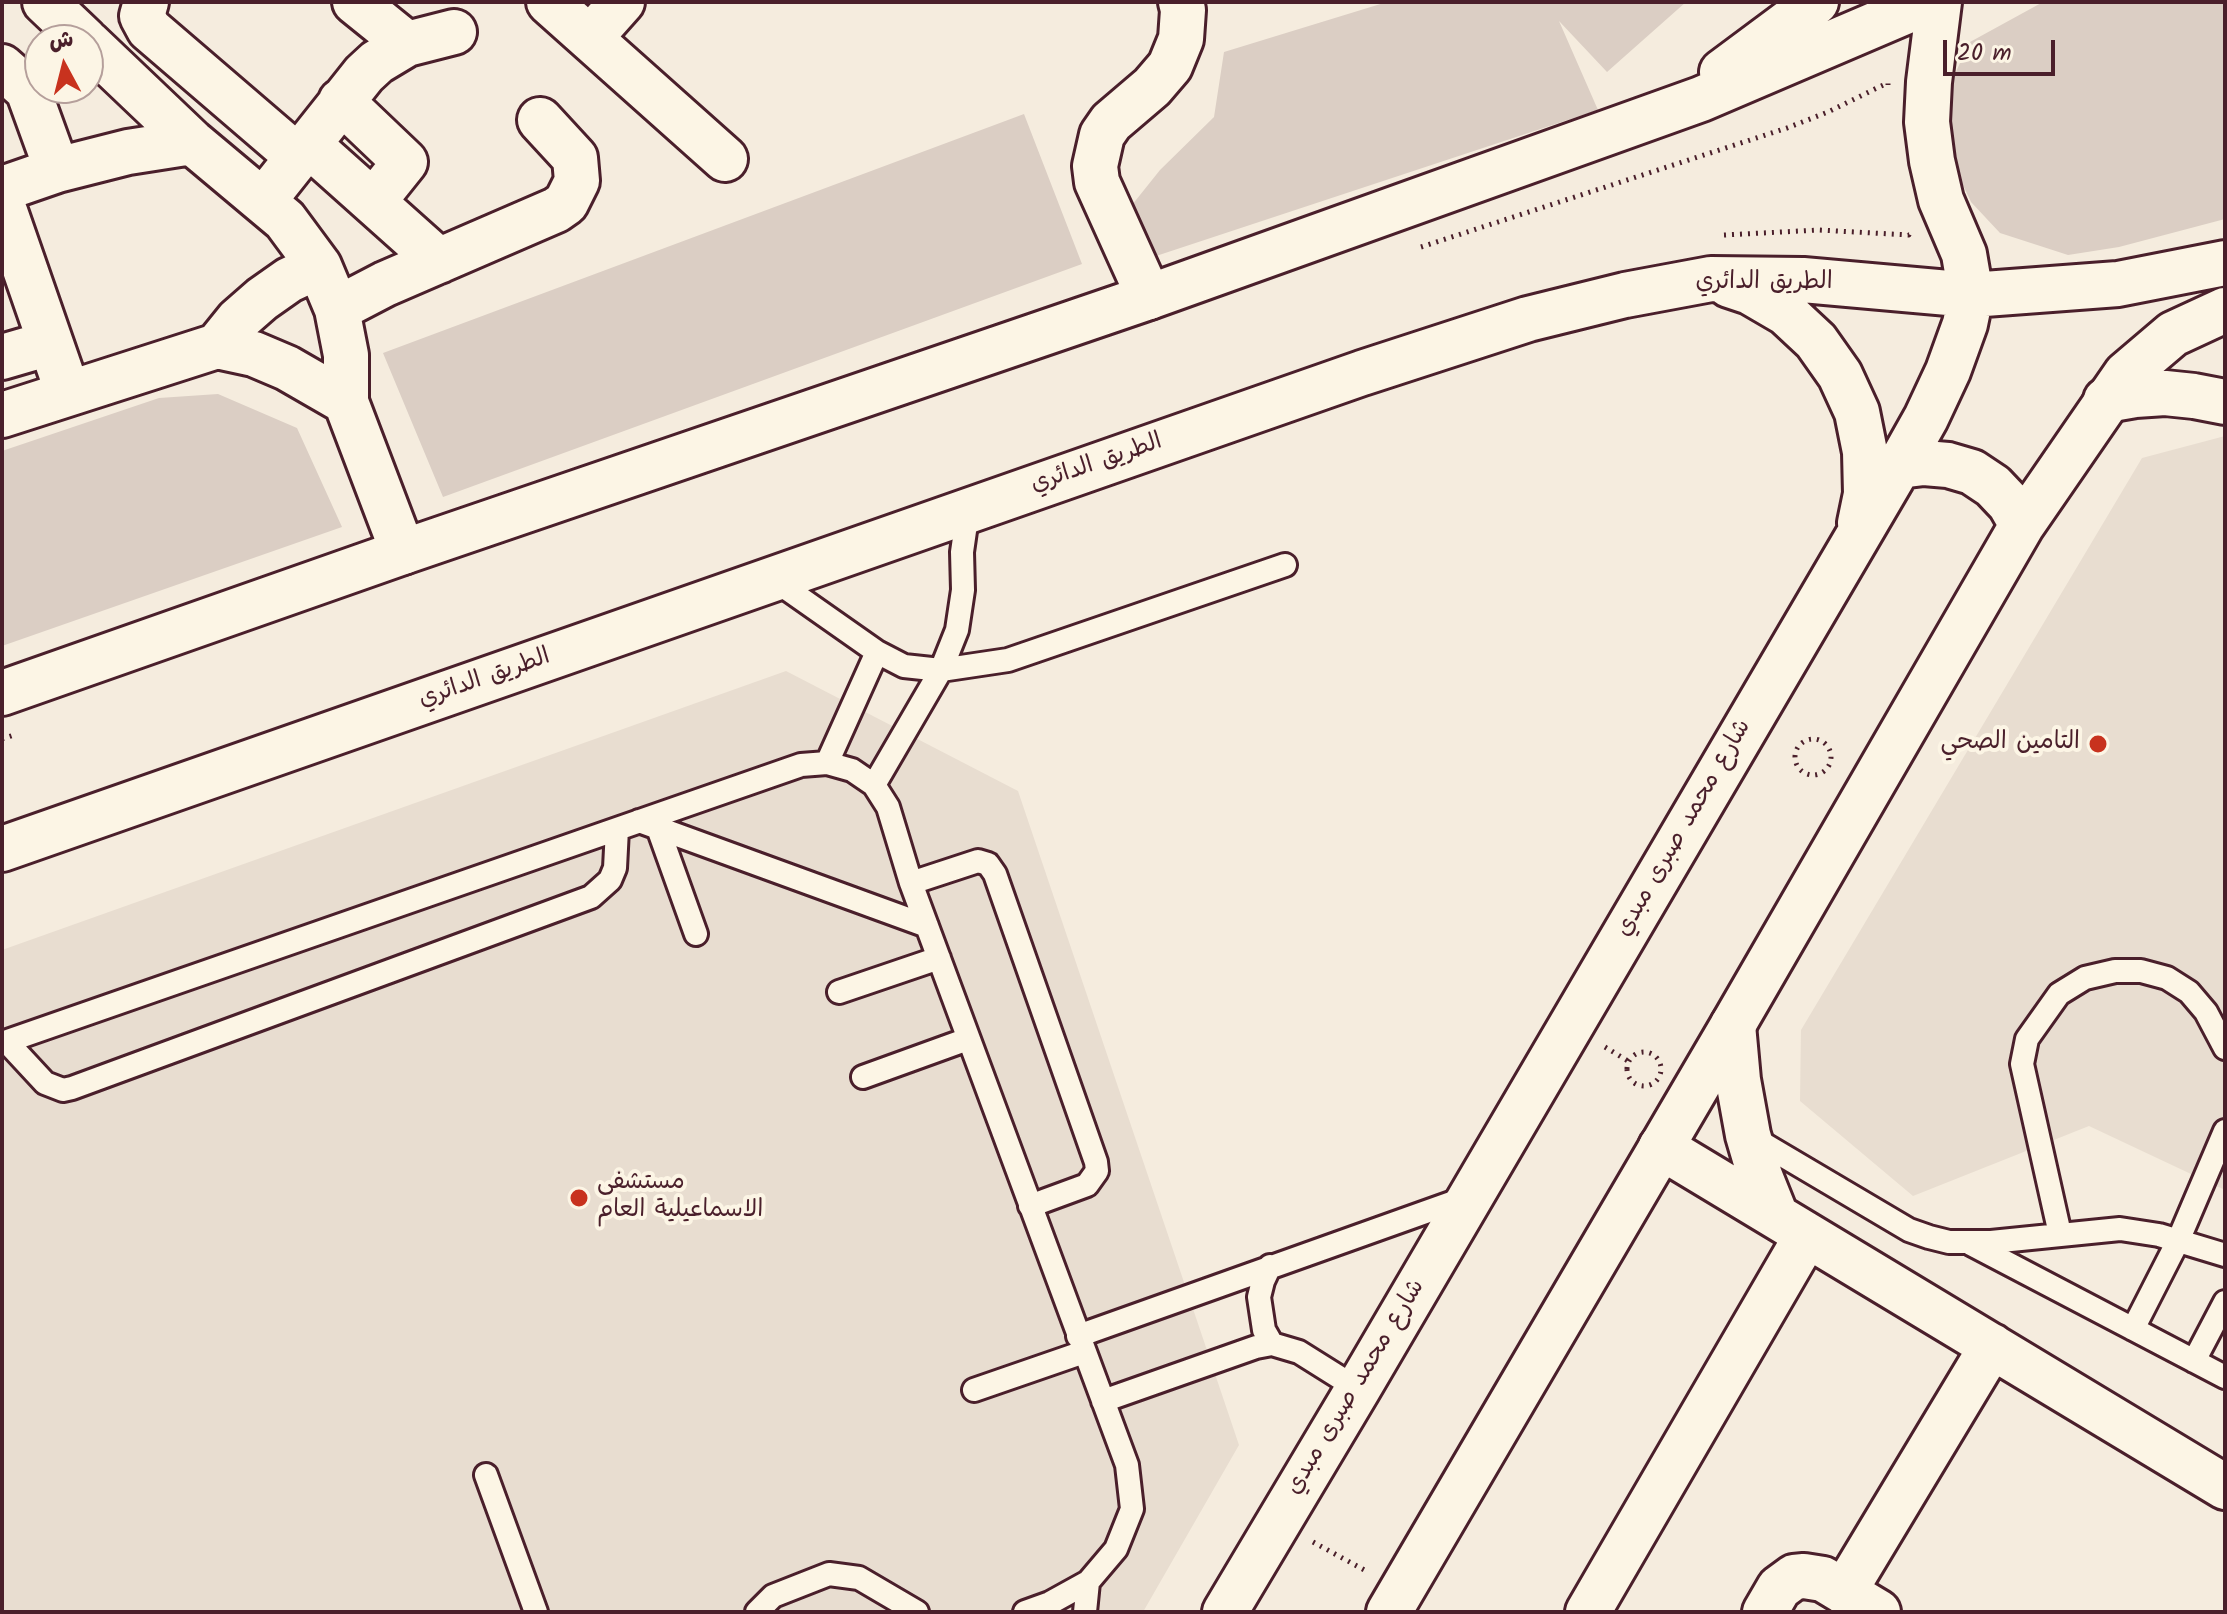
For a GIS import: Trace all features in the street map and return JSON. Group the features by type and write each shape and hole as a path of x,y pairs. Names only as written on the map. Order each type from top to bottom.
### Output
{"main road":[{"path":"146,2 142,16 149,29 303,151 373,202 439,261"},
{"path":"355,2 407,44"},
{"path":"549,2 725,159"},
{"path":"590,38 622,2"},
{"path":"1149,297 1097,182 1096,158 1102,135 1111,122 1152,87 1170,66 1181,39 1181,2"},
{"path":"1701,99 1724,70 1816,2"},
{"path":"2,693 403,552 1149,297 1701,99 1928,2"},
{"name":"شارع محمد صبرى مبدي","path":"1225,1612 1899,466 1948,371 1965,324 1971,295 1964,254 1941,200 1927,122 1939,2"},
{"path":"264,200 341,101 377,62 407,44 454,32"},
{"path":"104,59 192,142 285,220 319,266 337,309 346,355 346,402 403,552"},
{"path":"18,86 57,170"},
{"path":"341,101 405,162 373,202"},
{"path":"337,309 385,284 566,203 577,181 575,158 540,120"},
{"path":"2,189 57,170 128,152 192,142"},
{"path":"6,228 68,393"},
{"name":"الطريق الدائري","path":"2,849 1362,373 1528,319 1625,295 1711,279 1803,280 1971,295 2118,284 2225,263"},
{"path":"217,346 238,320 262,299 289,280 319,266"},
{"path":"1711,279 1750,292 1786,313 1816,341 1840,375 1857,412 1865,452 1866,494 1857,534"},
{"path":"1396,1601 2022,525 2126,374 2173,334 2225,310"},
{"path":"2,357 50,343"},
{"path":"2,415 217,346 254,354 287,368 346,402"},
{"path":"2106,400 2165,393 2225,402"},
{"path":"1899,466 1924,463 1948,465 1972,472 1993,486 2010,504 2022,525"},
{"path":"1733,1025 1738,1080 1748,1135 1760,1176 1792,1226"},
{"path":"1661,1147 1992,1346 2221,1474"},
{"path":"1588,1612 1792,1226"},
{"path":"1765,1612 1779,1588 1794,1577 1823,1579 1861,1602 1992,1346"}],"lane":[{"path":"874,785 941,670 957,630 968,510"},
{"path":"773,579 877,652 904,666 941,670 1008,660 1285,565"},
{"path":"827,763 877,652"},
{"path":"617,829 615,868 610,880 591,897 72,1088 63,1090 45,1083 4,1042 617,829 649,824 801,765 827,763 852,770 874,785 888,807 911,883 1127,1465 1132,1509 1116,1549 1088,1582 1050,1603 1025,1612"},
{"path":"649,824 927,926"},
{"path":"649,824 696,934"},
{"path":"911,883 978,861 988,864 995,874 1097,1171 1087,1185 1030,1206"},
{"path":"839,992 939,958"},
{"path":"2060,1234 2022,1064 2027,1039 2059,994 2085,978 2115,971 2141,971 2167,978 2189,992 2206,1012 2225,1048"},
{"path":"863,1077 968,1039"},
{"path":"2133,1329 2178,1241 2225,1131"},
{"path":"1748,1135 1909,1230 1949,1242 1970,1243 2120,1229 2140,1231 2225,1255"},
{"path":"974,1390 1270,1266 1470,1196"},
{"path":"1970,1243 2225,1377"},
{"path":"1270,1266 1259,1297 1262,1322 1272,1344"},
{"path":"2194,1361 2225,1302"},
{"path":"1103,1401 1272,1344 1299,1352 1358,1389"},
{"path":"486,1475 536,1612"},
{"path":"757,1612 773,1596 829,1574 859,1578 917,1612"},
{"path":"1085,1612 1088,1582"}],"path":[{"path":"1409,250 1787,128 1888,83 1888,97"},
{"path":"1713,236 1819,230 1909,235 1914,224"},
{"path":"2,739 32,729"},
{"path":"1818,740 1830,751 1831,759 1822,773 1804,773 1797,767 1797,749 1803,743 1818,740"},
{"path":"1649,1052 1660,1063 1659,1079 1652,1085 1643,1087 1628,1078 1628,1061 1633,1054 1649,1052"},
{"path":"1277,1523 1396,1601"}],"shaded area":[{"path":"1387,2 1686,2 1607,72 1559,21 1598,110 1150,258 1132,205 1160,170 1214,117 1224,52"},
{"path":"2043,2 2225,2 2225,219 2119,247 2068,255 2000,233 1971,202 1953,164 1946,122 1952,80 1970,42"},
{"path":"1024,114 1082,264 443,497 383,353"},
{"path":"218,394 297,428 342,527 2,646 2,451 159,398"},
{"name":"التامين الصحي","path":"2225,436 2225,1190 2089,1126 1913,1196 1800,1101 1801,1030 2142,458"},
{"name":"مستشفى الاسماعيلية العام","path":"786,671 1018,791 1239,1445 1143,1612 2,1612 2,950"}],"place":[{"name":"التامين الصحي","path":"2098,744"},
{"name":"مستشفى الاسماعيلية العام","path":"579,1198"}]}
